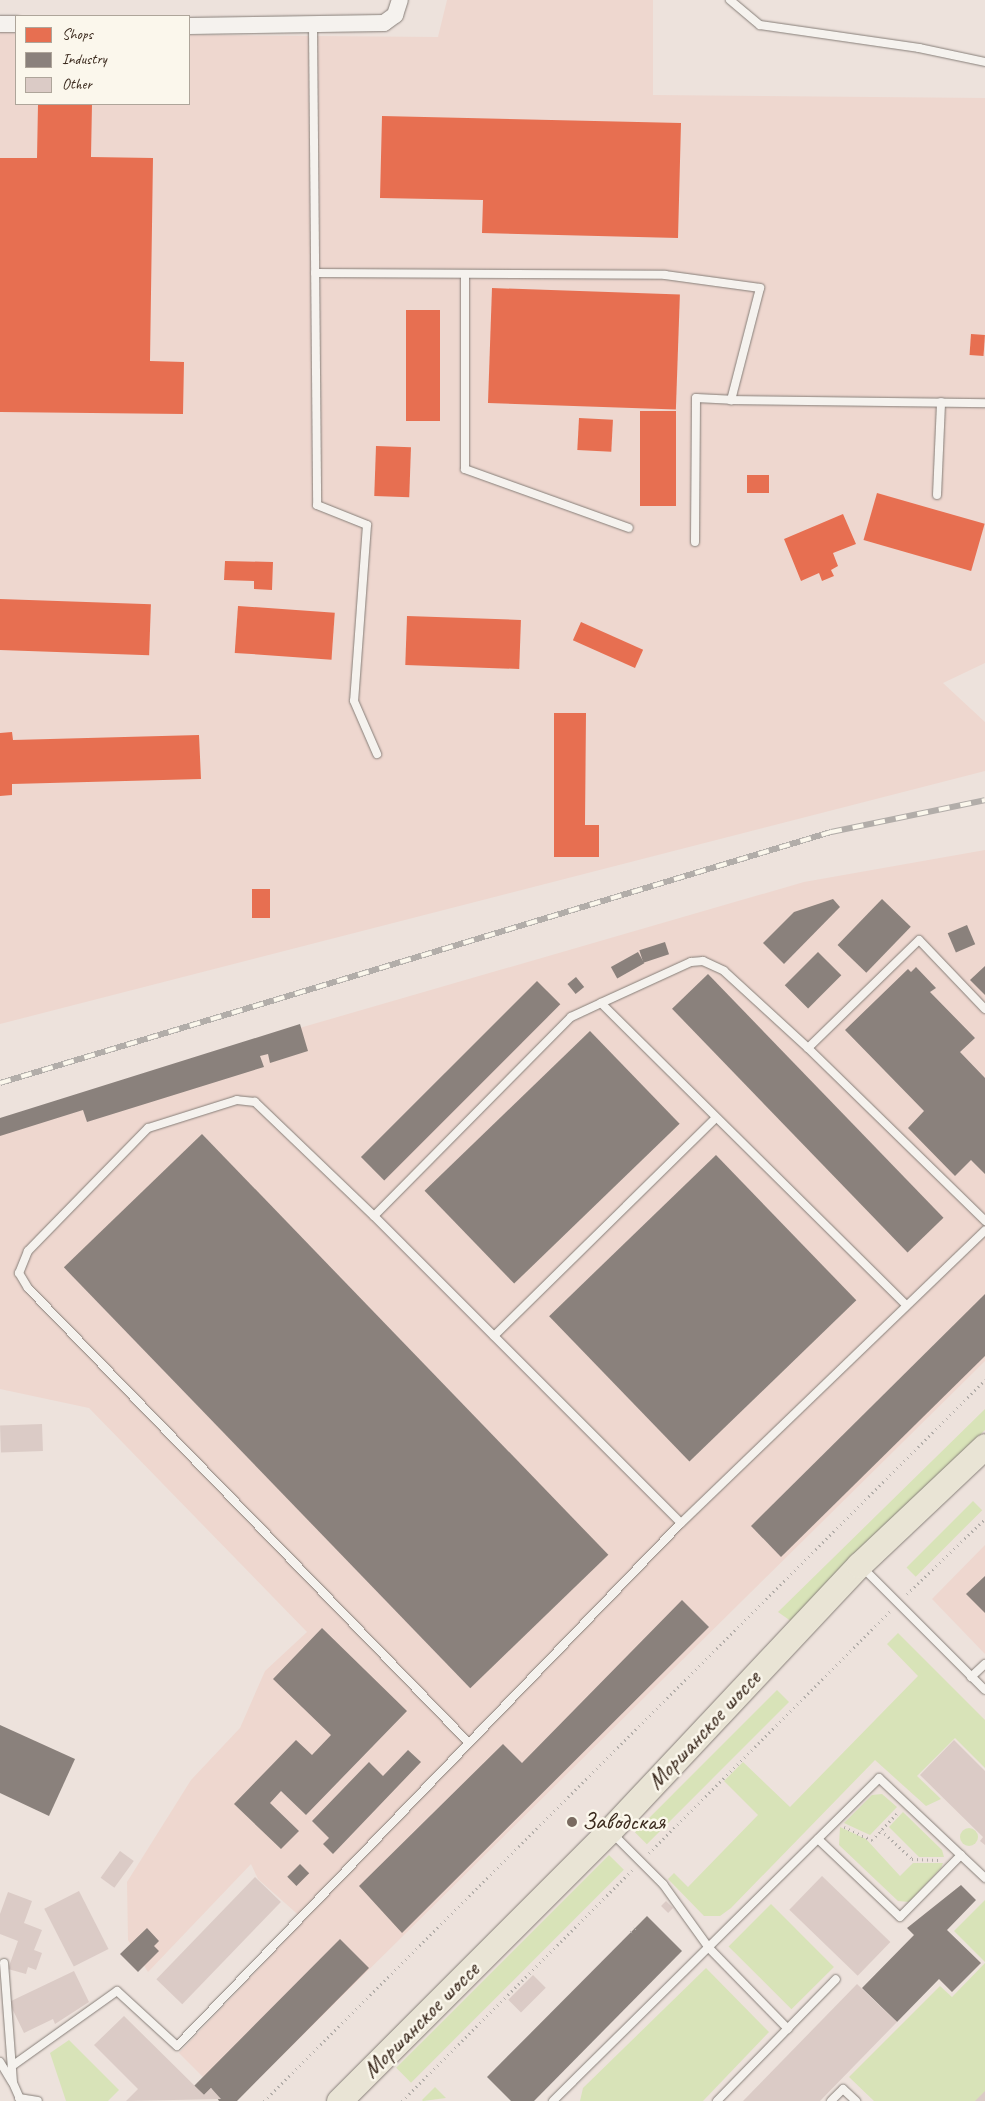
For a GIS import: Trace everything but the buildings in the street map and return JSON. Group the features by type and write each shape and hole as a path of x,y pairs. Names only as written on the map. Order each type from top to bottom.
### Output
{"main road":[{"name":"Моршанское шоссе","path":"339,2101 610,1830 860,1565 985,1446"}],"street":[{"path":"190,26 313,27 384,23 395,15 400,0"},
{"path":"0,24 15,24"}],"lane":[{"path":"730,0 760,25 985,62"},
{"path":"313,27 317,505 367,525 354,700 376,754"},
{"path":"315,273 665,275 760,288 731,400"},
{"path":"466,274 465,469 629,528"},
{"path":"695,542 696,398 985,403"},
{"path":"937,495 941,402"},
{"path":"808,1048 919,940 985,1009"},
{"path":"374,1216 571,1017 691,962 703,960 724,971 808,1048 985,1222"},
{"path":"601,1003 715,1119 906,1305"},
{"path":"468,1742 28,1288 19,1273 28,1251 148,1128 237,1100 255,1102 374,1216 681,1523"},
{"path":"494,1336 715,1119"},
{"path":"12,2066 117,1991 177,2046 681,1523 985,1230"},
{"path":"860,1565 985,1690"},
{"path":"971,1677 985,1664"},
{"path":"553,2101 879,1778 959,1858 985,1878"},
{"path":"610,1830 663,1884 709,1948 788,2030"},
{"path":"818,1839 900,1917 959,1858"},
{"path":"4,1963 13,2083"},
{"path":"717,2101 836,1979"},
{"path":"0,2062 13,2083 20,2100 38,2101"},
{"path":"831,2101 843,2089 856,2101"}],"path":[{"path":"264,2101 985,1380"},
{"path":"402,2101 897,1603 985,1519"},
{"path":"835,1823 872,1840 906,1804"},
{"path":"881,1830 912,1859 959,1858"},
{"path":"631,1932 635,1928"}],"shaded area":[{"path":"447,0 653,0 653,95 985,98 985,663 943,683 985,722 985,771 0,1024 0,32 15,33 15,105 190,105 190,35 438,37"},
{"path":"985,850 985,1361 236,2101 227,2101 179,2053 304,1920 258,1879 251,1864 148,1972 128,1940 127,1882 191,1780 240,1728 265,1671 307,1632 89,1408 0,1389 0,1121 265,1038 804,882"},
{"path":"985,1545 985,1654 932,1599"}],"green space":[{"path":"985,1409 985,1430 824,1588 795,1624 778,1612"},
{"path":"973,1501 982,1510 916,1577 907,1567"},
{"path":"898,1633 985,1720 985,1768 955,1738 917,1776 941,1799 926,1806 875,1760 731,1908 720,1916 704,1916 668,1879 674,1873 688,1887 758,1815 724,1781 743,1762 790,1807 918,1676 887,1644"},
{"path":"777,1690 789,1702 647,1844 635,1832"},
{"path":"882,1794 897,1807 870,1835 844,1823 872,1795"},
{"path":"903,1812 942,1850 944,1857 919,1857 889,1827"},
{"path":"840,1827 866,1839 900,1876 913,1863 943,1863 941,1868 909,1902 898,1901 839,1845"},
{"path":"969,1828 975,1831 978,1837 975,1843 969,1846 963,1843 960,1837 963,1831"},
{"path":"609,1855 624,1870 411,2083 396,2068"},
{"path":"985,1900 985,1962 954,1931"},
{"path":"771,1904 834,1967 792,2009 729,1946"},
{"path":"985,1963 985,2101 874,2101 849,2077 940,1986 952,1997"},
{"path":"706,1968 769,2032 703,2101 580,2101 583,2088"},
{"path":"69,2040 119,2090 108,2101 66,2101 50,2053"},
{"path":"435,2087 446,2098 423,2101 422,2100"}],"railway":[{"path":"0,1083 831,832 985,800"}],"place":[{"name":"Заводская","path":"572,1822"}]}
